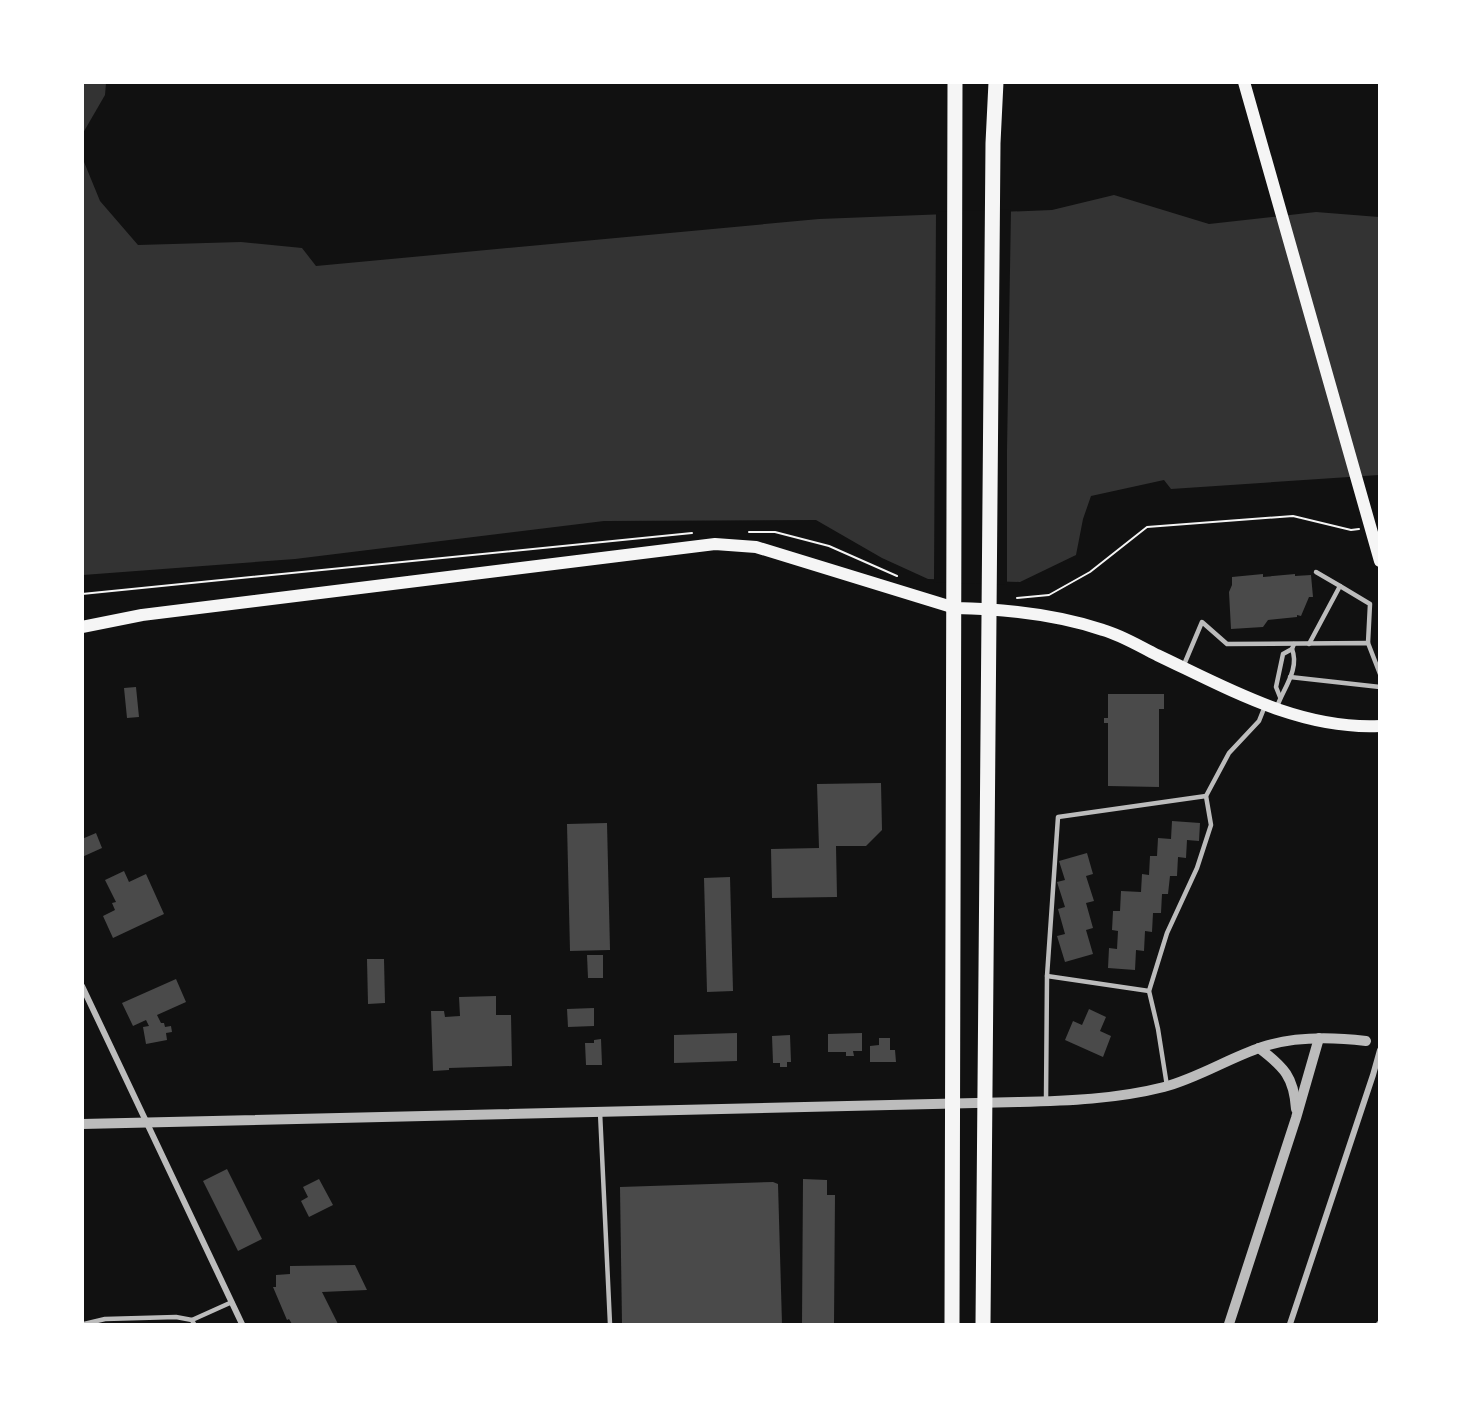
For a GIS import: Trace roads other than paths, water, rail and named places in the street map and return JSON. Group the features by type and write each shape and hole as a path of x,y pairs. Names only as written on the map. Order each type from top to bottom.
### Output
{"highway":[{"path":"952,1324 955,82"},
{"path":"983,1324 993,143 996,82"}],"main road":[{"path":"1244,87 1378,557"},
{"path":"82,627 142,615 715,544 756,548 955,608 1040,614 1105,630 1183,667 1315,721 1359,727 1380,726"}],"street":[{"path":"82,986 242,1324"},
{"path":"82,1124 1046,1101 1126,1095 1167,1086 1259,1048 1290,1041 1319,1038 1366,1041"},
{"path":"1229,1324 1296,1118 1319,1038"},
{"path":"1259,1048 1288,1074 1293,1084 1296,1118"},
{"path":"1290,1324 1380,1050"}],"lane":[{"path":"1316,572 1370,604 1368,643 1380,674"},
{"path":"1309,644 1340,586"},
{"path":"1183,667 1202,622 1227,644 1293,647 1309,644 1368,643"},
{"path":"1167,1086 1149,991 1167,933 1197,868 1210,825 1206,796 1229,753 1286,690 1295,657 1293,647"},
{"path":"1273,704 1283,654 1293,647"},
{"path":"1290,677 1380,687"},
{"path":"1046,1101 1047,976 1058,817 1206,796"},
{"path":"1047,976 1149,991"},
{"path":"600,1112 610,1324"},
{"path":"84,1324 105,1319 176,1317 193,1322 232,1302"}]}
